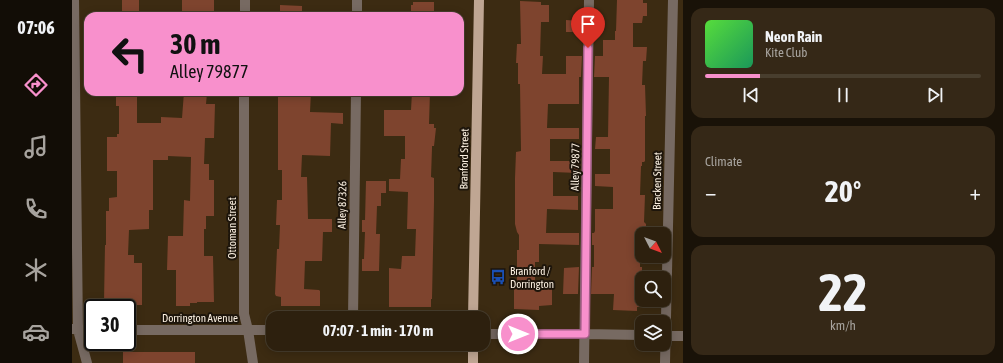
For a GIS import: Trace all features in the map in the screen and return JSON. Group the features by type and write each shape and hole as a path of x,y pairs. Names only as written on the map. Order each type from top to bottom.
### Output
{"main road":[{"name":"Branford Street","path":"473,311 479,0"},
{"path":"473,351 473,363"}],"street":[{"path":"74,0 75,330 87,363"},
{"path":"244,12 245,0"},
{"path":"357,0 357,12"},
{"name":"Alley 79877","path":"584,363 589,0"},
{"name":"Bracken Street","path":"666,315 674,0"},
{"name":"Ottoman Street","path":"244,96 244,314 253,363"},
{"name":"Alley 87326","path":"353,311 356,96"},
{"name":"Dorrington Avenue","path":"136,330 266,330"},
{"path":"490,334 635,336"},
{"path":"671,336 683,336"},
{"name":"Bracken Street","path":"665,351 665,363"}],"building":[{"path":"122,0 139,0 139,12 122,12"},
{"path":"182,0 214,0 214,12 182,12"},
{"path":"617,0 643,0 643,3 647,3 647,16 643,16 642,23 633,23 633,47 647,47 646,61 643,61 642,85 645,85 645,161 642,162 641,166 640,195 645,195 644,222 646,227 635,227 635,263 640,263 640,267 642,267 642,271 635,271 635,307 637,307 637,311 613,310 614,294 591,294 592,267 594,267 594,245 592,245 592,233 595,231 595,209 613,209 613,187 595,186 595,174 610,174 610,149 595,149 596,137 608,137 609,77 594,77 595,56 603,56 603,40 615,40"},
{"path":"520,1 541,2 541,5 549,5 549,22 541,22 540,56 543,56 542,74 566,74 566,56 582,56 581,77 579,77 579,104 548,104 547,128 579,128 579,139 550,139 550,161 578,161 578,173 553,172 553,196 578,196 578,210 547,209 546,233 579,233 579,245 539,244 539,262 535,262 535,284 552,284 552,305 539,306 539,310 514,309 514,283 517,284 517,250 519,250 519,235 515,224 516,152 521,151 520,84 518,84 518,63 516,63 517,44 521,44"},
{"path":"413,2 434,2 434,12 411,12 411,5 413,5"},
{"path":"280,5 302,6 302,12 280,12"},
{"path":"566,20 580,21 580,32 566,32"},
{"path":"116,96 137,96 137,123 161,123 161,117 182,118 184,96 207,96 206,104 215,104 214,138 205,138 204,164 209,164 209,180 214,180 214,216 206,216 206,229 204,229 204,256 213,256 214,302 197,302 190,303 190,306 176,306 176,270 167,270 168,236 183,236 184,200 190,201 191,157 168,156 168,160 153,160 153,210 149,210 149,229 129,230 128,255 134,255 134,263 142,263 142,305 136,305 136,299 104,299 106,211 109,211 109,198 117,197 117,171 107,171 107,137 117,137 117,134 119,134 119,106 116,106"},
{"path":"278,96 311,96 310,112 343,113 343,124 331,123 330,156 302,155 301,177 307,177 308,219 332,219 332,232 323,232 322,261 305,261 304,289 320,291 320,306 281,306 281,297 276,296 275,294 277,249 279,249 280,225 276,225 277,200 282,200 282,170 278,170"},
{"path":"412,96 430,96 429,124 434,124 434,128 436,128 434,146 432,146 431,177 434,178 432,299 431,307 389,307 389,268 401,269 402,256 415,256 416,229 407,229 408,192 389,191 389,179 400,179 401,159 405,159 405,136 384,136 384,110 411,110"},
{"path":"366,181 386,181 386,193 381,193 381,206 377,206 376,234 380,234 379,271 362,271 365,232 362,232 362,220 365,220"},
{"path":"579,267 578,294 563,294 564,268"},
{"path":"123,352 195,352 195,363 123,363"}],"place":[{"name":"Branford / Dorrington","path":"498,277"}],"route":[{"path":"518,334 585,334 588,48"}]}
